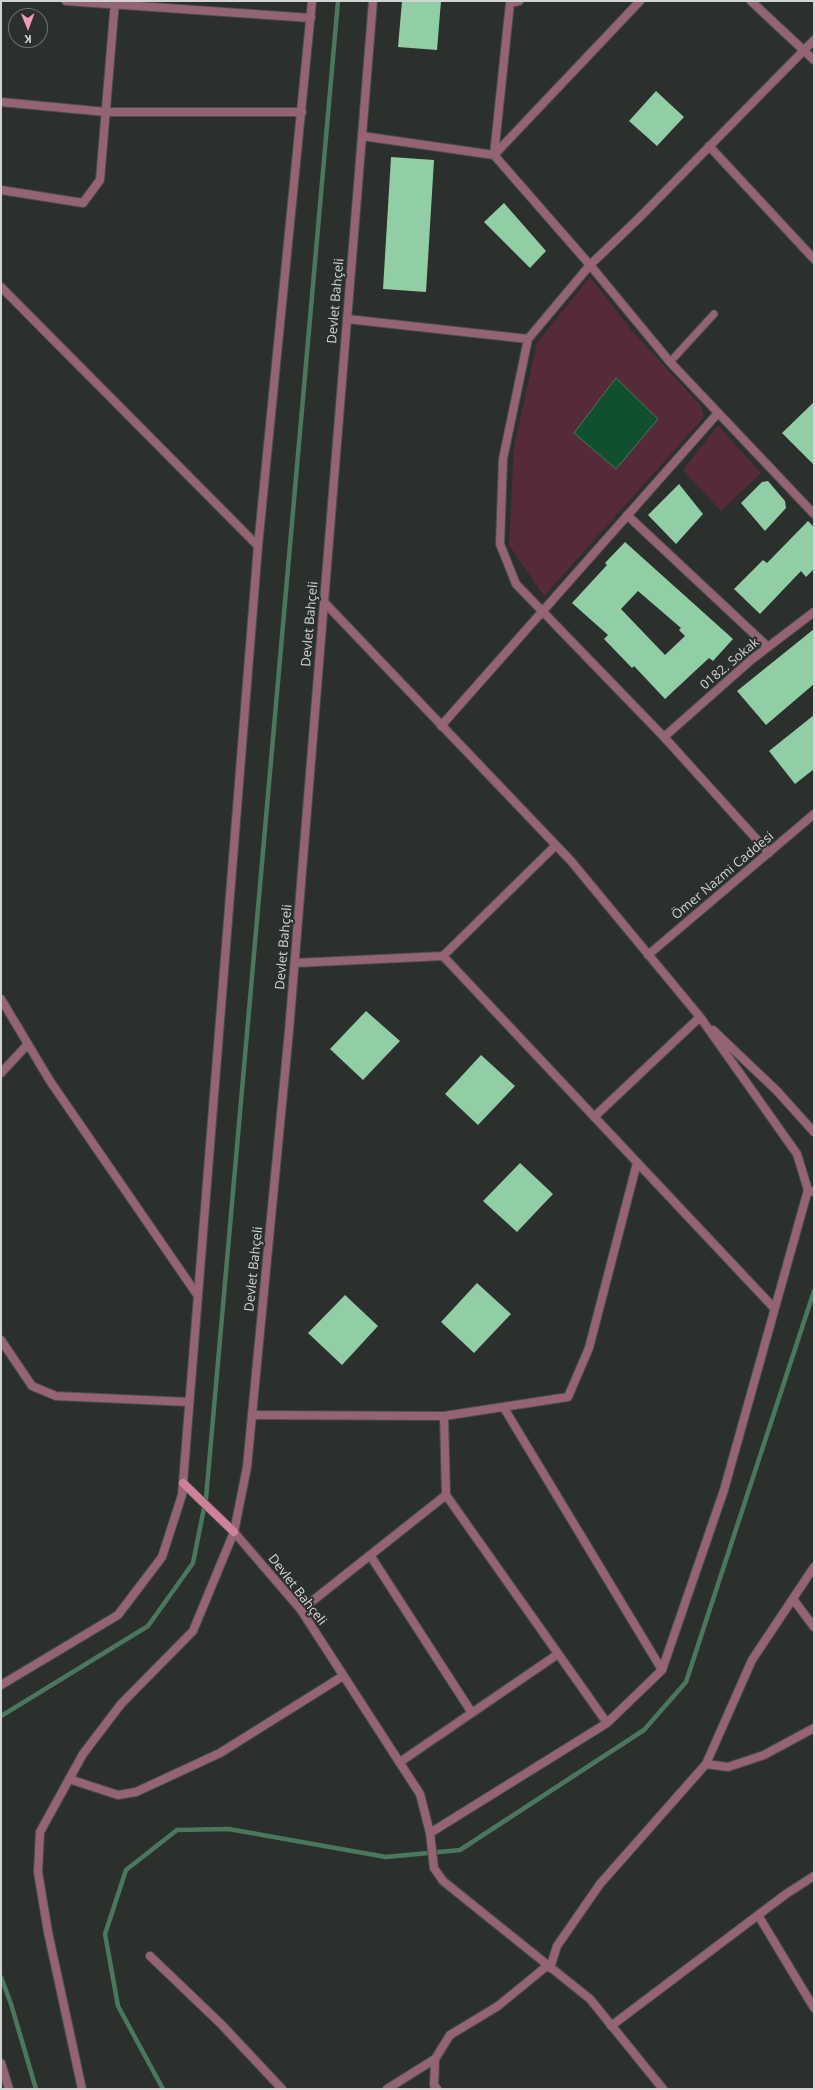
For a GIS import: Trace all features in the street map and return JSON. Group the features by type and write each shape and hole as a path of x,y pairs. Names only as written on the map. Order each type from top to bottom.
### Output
{"main road":[{"path":"183,1482 234,1532"}],"street":[{"path":"66,1 115,3 310,18"},
{"path":"1,1685 118,1614 162,1557 182,1495 258,546 312,1"},
{"name":"Devlet Bahçeli","path":"373,1 295,963 247,1467 234,1532 301,1610 420,1794 430,1833 434,1868 443,1881 549,1966"},
{"path":"494,155 510,3 519,1"},
{"path":"494,155 640,1"},
{"path":"751,1 814,60"},
{"path":"1,190 83,203 100,180 115,3"},
{"path":"769,852 664,737 516,584 500,544 503,459 528,339 590,265 639,218 803,49 814,40"},
{"path":"1,102 106,112 302,112"},
{"path":"362,136 494,155 590,265 670,362 814,514"},
{"path":"709,146 814,259"},
{"path":"1,286 258,546"},
{"path":"347,319 528,339"},
{"path":"441,726 718,413"},
{"path":"627,515 768,647"},
{"path":"324,602 556,845 700,1017 797,1154 811,1191 774,1308 724,1490 662,1670 607,1722 430,1833"},
{"name":"0182. Sokak","path":"664,737 768,647 814,612"},
{"name":"Ömer Nazmi Caddesi","path":"648,955 814,814"},
{"path":"295,963 443,956 556,845"},
{"path":"443,956 774,1308"},
{"path":"1,999 50,1081 198,1296"},
{"path":"594,1117 700,1017"},
{"path":"700,1017 777,1091 814,1132"},
{"path":"1,1073 28,1044"},
{"path":"252,1415 444,1416 568,1397 588,1348 637,1163"},
{"path":"1,1340 32,1386 56,1396 189,1402"},
{"path":"504,1408 662,1670"},
{"path":"444,1416 446,1495 607,1722"},
{"path":"301,1610 446,1495"},
{"path":"82,2089 64,2010 38,1872 40,1832 83,1754 121,1704 193,1631 234,1532"},
{"path":"370,1555 472,1713"},
{"path":"387,2089 435,2059 450,2035 498,2006 549,1966 557,1946 600,1884 706,1764 752,1660 814,1567"},
{"path":"793,1599 814,1627"},
{"path":"400,1762 558,1654"},
{"path":"69,1779 118,1795 136,1792 220,1753 343,1676"},
{"path":"706,1764 728,1767 764,1755 814,1728"},
{"path":"612,2026 758,1915 814,1876"},
{"path":"758,1915 811,1996 814,2008"},
{"path":"150,1956 221,2024 282,2089"},
{"path":"549,1966 590,1999 663,2089"},
{"path":"435,2059 434,2085 437,2089"},
{"path":"1,2063 9,2089"}],"lane":[{"path":"670,362 714,314"}],"shaded area":[{"path":"590,277 632,331 701,406 704,417 544,596 509,545 514,447 537,343"},
{"path":"616,378 658,419 616,469 574,433"},
{"path":"718,425 761,473 721,511 683,470"}],"building":[{"path":"402,1 441,1 437,50 398,47"},
{"path":"656,91 684,117 657,146 629,121"},
{"path":"391,157 434,160 426,292 383,289"},
{"path":"504,203 546,251 530,268 484,222"},
{"path":"814,402 814,465 782,433"},
{"path":"768,481 785,501 786,508 765,531 741,503 762,482"},
{"path":"679,484 703,514 676,544 648,515"},
{"path":"808,521 814,527 814,569 806,577 801,571 760,614 734,589 763,560 767,563"},
{"path":"625,542 733,639 713,661 709,658 665,699 634,666 632,668 604,639 608,635 572,603 607,565 605,563","holes":["638,591 681,628 679,630 685,636 665,655 621,609"]},
{"path":"814,629 814,684 766,725 737,691"},
{"path":"814,715 814,769 795,784 769,751"},
{"path":"366,1011 400,1041 363,1080 330,1049"},
{"path":"481,1055 515,1086 478,1125 445,1094"},
{"path":"520,1163 553,1194 517,1232 483,1201"},
{"path":"477,1283 511,1314 474,1353 441,1322"},
{"path":"345,1295 378,1326 342,1365 308,1333"}],"waterway":[{"path":"1,1716 148,1626 193,1563 206,1498 338,1"},
{"path":"163,2089 118,2006 105,1934 126,1870 177,1830 229,1829 386,1857 460,1850 644,1730 686,1682 814,1291"},
{"path":"1,1977 11,2004 36,2089"}]}
